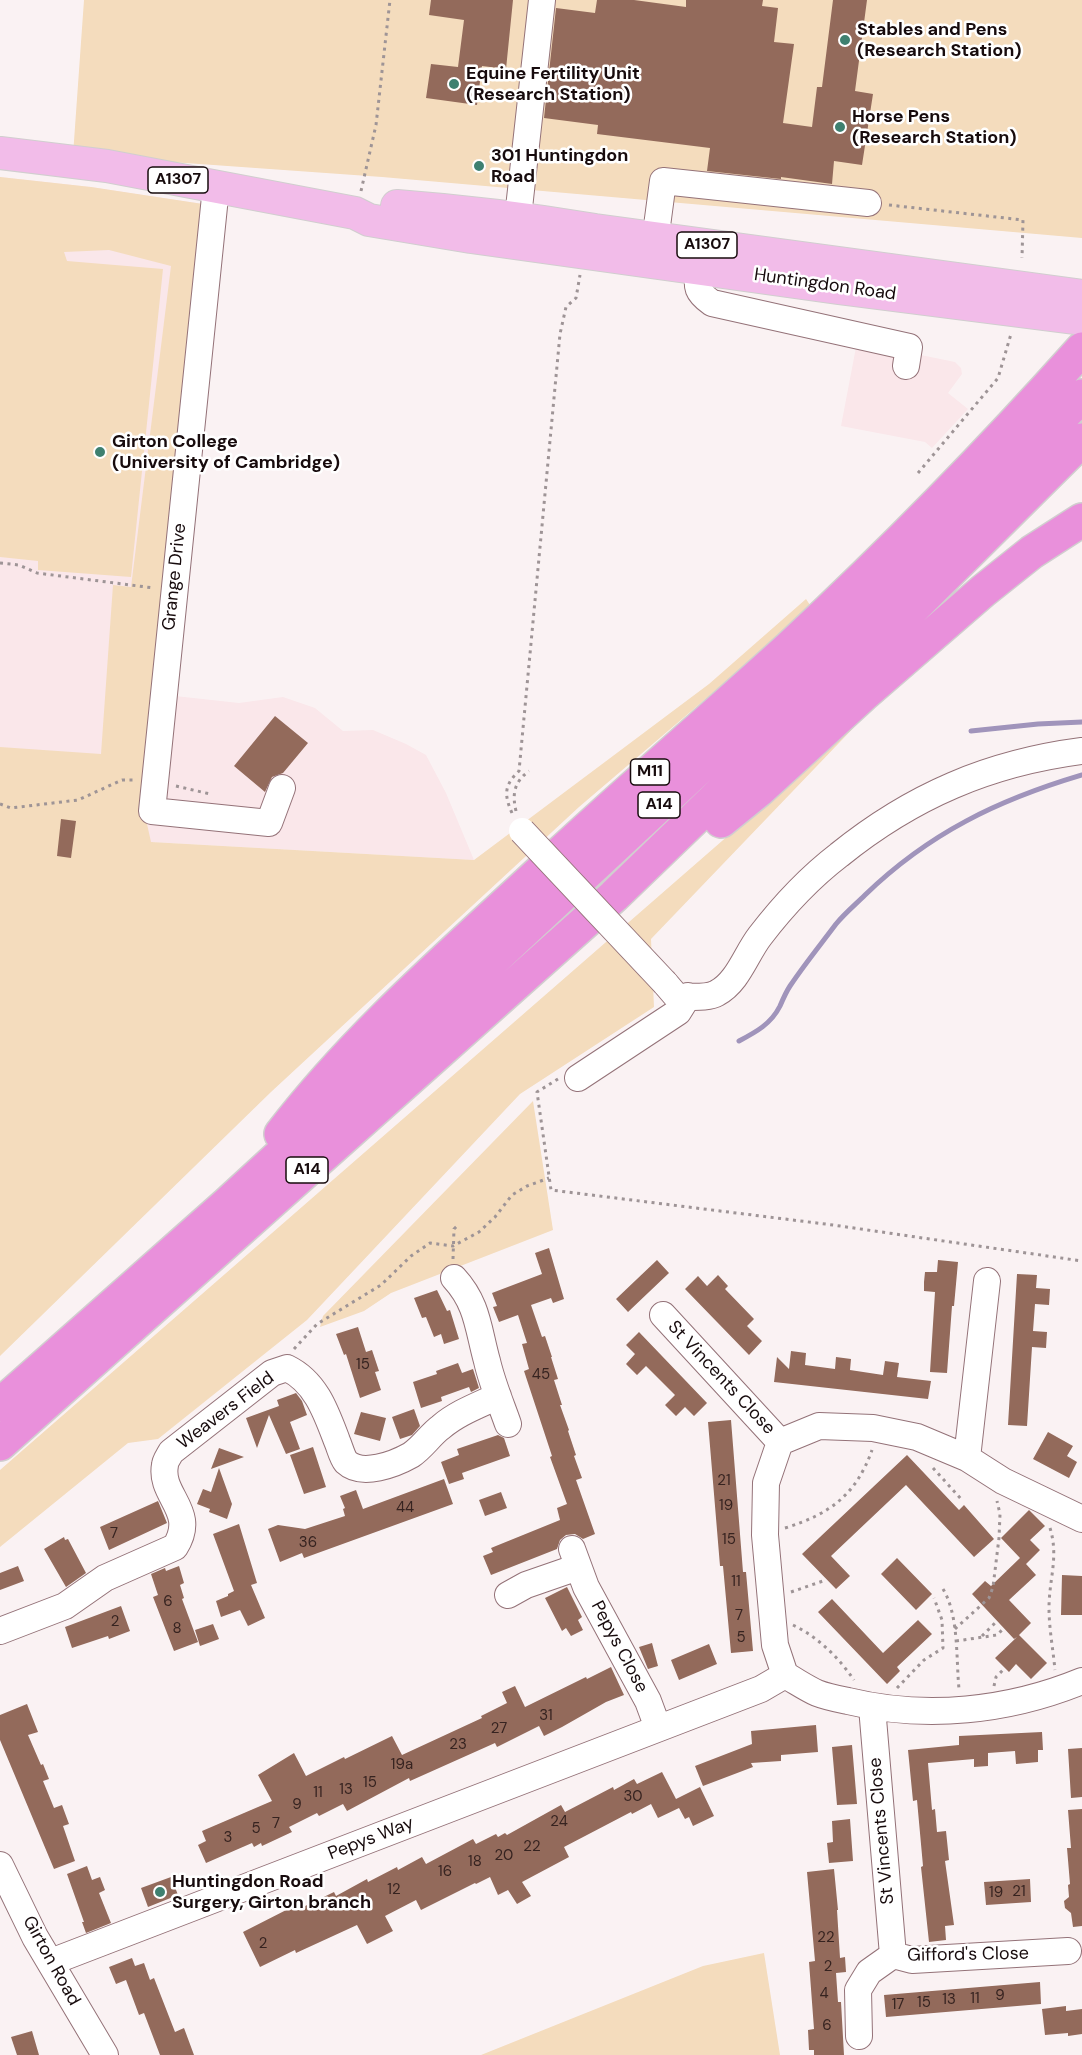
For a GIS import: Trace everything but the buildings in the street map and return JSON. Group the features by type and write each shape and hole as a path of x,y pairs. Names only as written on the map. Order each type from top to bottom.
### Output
{"highway":[{"name":"M11","path":"227,1204 313,1092 403,999 807,630 941,501 1082,349"},
{"name":"A14","path":"0,1405 227,1204 891,589 1082,396"},
{"name":"A14","path":"0,1444 614,896 911,610 1082,440"},
{"name":"A14","path":"614,896 688,848 758,791 863,695 983,591 1032,552 1082,520"}],"main road":[{"name":"Huntingdon Road","path":"0,153 107,166 356,213 375,205 474,212 517,230 580,250 654,249 699,267 838,288 1064,301"},
{"name":"Huntingdon Road","path":"517,230 1064,301 1082,319"}],"street":[{"path":"517,230 542,0"},
{"path":"654,249 663,181 868,203"},
{"name":"Grange Drive","path":"216,187 152,811 269,824 282,788"},
{"path":"699,267 697,287 702,295 712,303 909,347 906,366"},
{"path":"522,831 677,997 714,995 726,988 759,938 785,905 811,878 877,826 915,802 978,774 1082,751"},
{"path":"570,1077 678,1012 688,996"},
{"path":"454,1278 465,1290 478,1319 487,1362 508,1424"},
{"path":"967,1458 987,1281"},
{"name":"St Vincents Close","path":"663,1315 780,1442"},
{"name":"Weavers Field","path":"0,1631 65,1606 105,1578 175,1547 182,1536 183,1524 165,1479 165,1466 171,1452 272,1372 286,1368 301,1375 324,1407 345,1461 353,1467 369,1470 410,1455 422,1447 441,1427 498,1396"},
{"name":"St Vincents Close","path":"785,1675 775,1645 765,1535 766,1483 780,1442 819,1425 873,1428 917,1437 967,1458 1003,1481 1079,1510"},
{"name":"Pepys Close","path":"508,1595 575,1558 586,1587 648,1701 658,1728"},
{"path":"658,1728 761,1689 785,1675 819,1694 872,1707 914,1711 952,1711 999,1705 1052,1693 1082,1681"},
{"name":"St Vincents Close","path":"872,1707 893,1955"},
{"name":"Pepys Way","path":"51,1962 658,1728"},
{"name":"Girton Road","path":"0,1865 35,1937 105,2055"},
{"name":"Gifford's Close","path":"859,2036 858,1990 869,1972 893,1955 912,1960 1060,1957"}],"path":[{"path":"356,213 376,125 390,0"},
{"path":"868,203 1023,220 1022,258"},
{"path":"522,831 506,798 509,781 519,771 560,334 566,307 576,298 581,272 580,250"},
{"path":"918,473 998,378 1013,330"},
{"path":"0,563 19,565 37,573 173,591"},
{"path":"522,831 515,805 514,789 519,778 529,771"},
{"path":"0,804 11,808 78,800 122,780 155,782"},
{"path":"570,1077 537,1092 551,1190 844,1227 1082,1261"},
{"path":"272,1372 317,1324 381,1285 411,1256 430,1243 453,1246 479,1232 495,1217 512,1195 527,1186 550,1178"},
{"path":"453,1246 454,1229 457,1226"},
{"path":"783,1529 813,1519 834,1506 848,1493 862,1474 873,1444"},
{"path":"926,1461 962,1500"},
{"path":"955,1629 989,1598 993,1587 1000,1514 996,1493"},
{"path":"1050,1526 1054,1541 1055,1563 1049,1606 1054,1670"},
{"path":"789,1593 823,1581"},
{"path":"943,1589 955,1629 959,1691"},
{"path":"894,1694 909,1674 924,1660 943,1648 942,1620 934,1598"},
{"path":"982,1636 995,1623"},
{"path":"791,1624 806,1631 818,1641 846,1668 858,1685"},
{"path":"956,1641 997,1635 1002,1630"}],"shaded area":[{"path":"84,0 1082,0 1082,238 382,177 73,155"},
{"name":"Girton College (University of Cambridge)","path":"0,177 91,187 203,204 175,696 239,703 283,697 315,708 343,731 373,730 406,744 426,755 446,793 474,860 150,842 0,801"},
{"path":"0,177 91,187 203,204 145,815 151,842 474,860 709,684 806,599 812,608 579,807 271,1092 0,1356 0,747 101,754 113,585 131,587 171,266 109,250 64,252 67,261 163,269 131,577 38,570 38,561 0,557"},
{"path":"857,342 955,362 961,368 962,374 948,393 968,409 932,448 925,442 841,426"},
{"path":"862,719 651,939 654,1007 520,1094 307,1320 158,1439 128,1443 0,1547 0,1470"},
{"path":"533,1101 553,1230 391,1293 364,1311 320,1327 323,1316"},
{"path":"764,1953 780,2055 481,2055 703,1966"}],"waterway":[{"path":"971,731 1082,722"},
{"path":"739,1041 768,1023 795,978 836,924 889,873 940,836 966,821 1022,796 1082,775"}],"place":[{"name":"Stables and Pens (Research Station)","path":"845,40"},
{"name":"Equine Fertility Unit (Research Station)","path":"454,84"},
{"name":"Horse Pens (Research Station)","path":"840,127"},
{"name":"301 Huntingdon Road","path":"479,166"},
{"name":"Girton College (University of Cambridge)","path":"100,452"},
{"name":"Huntingdon Road Surgery, Girton branch","path":"160,1892"}]}
